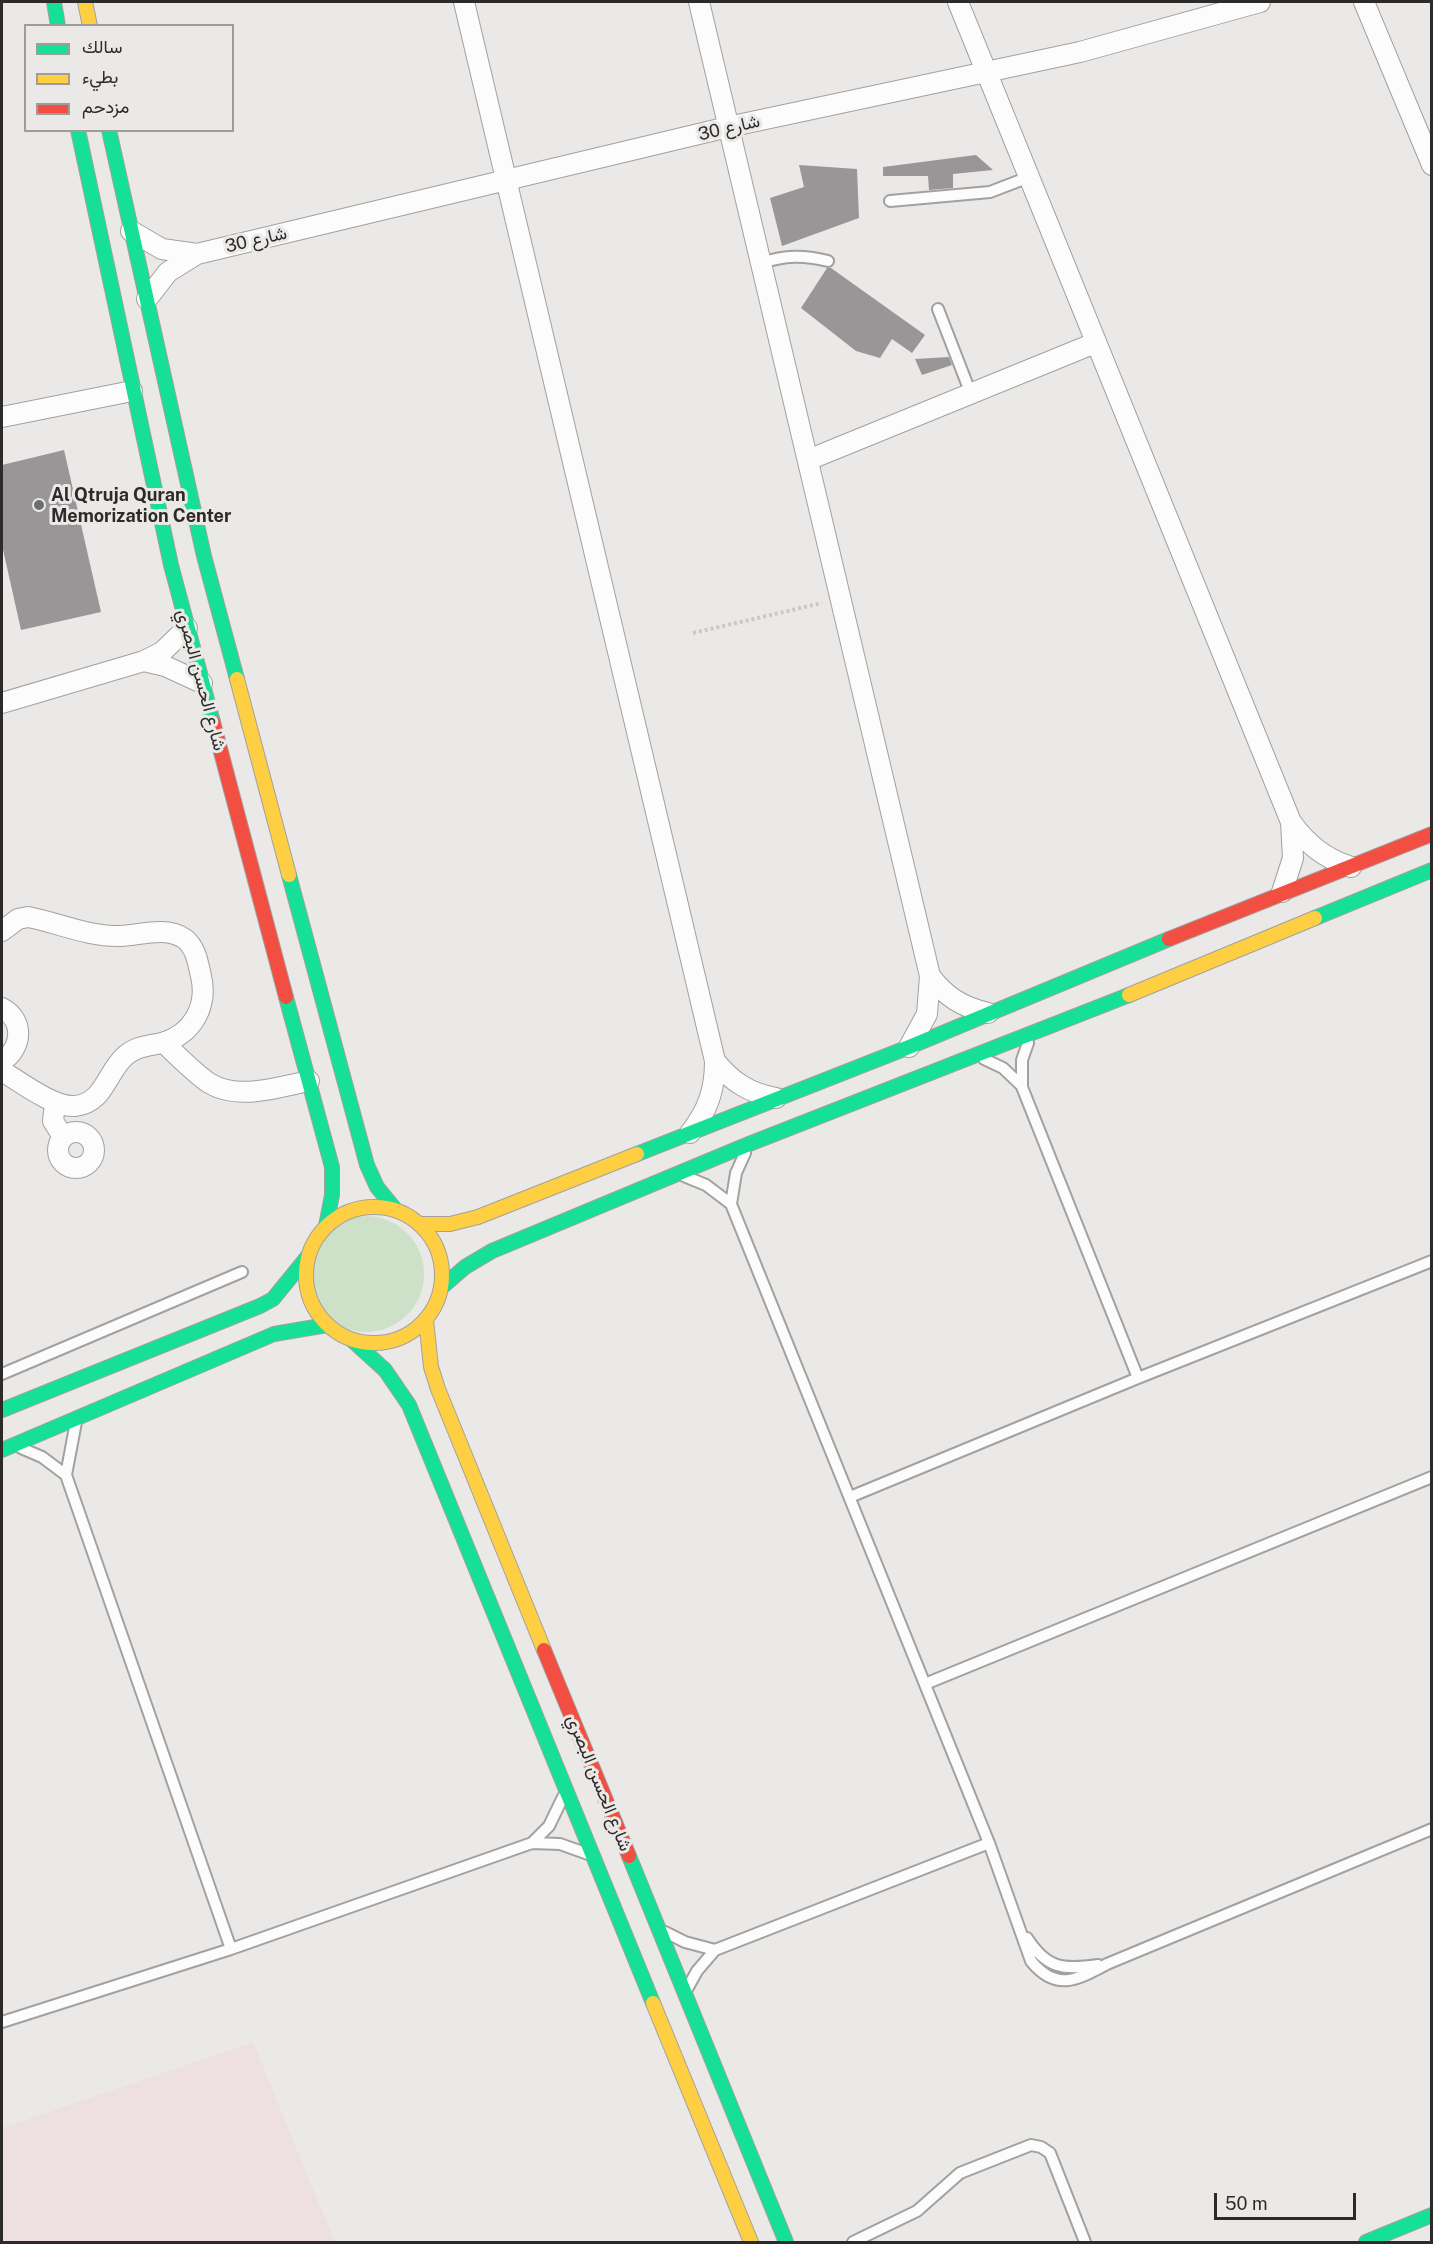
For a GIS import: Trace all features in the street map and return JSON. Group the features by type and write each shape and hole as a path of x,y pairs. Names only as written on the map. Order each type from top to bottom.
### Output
{"street":[{"path":"54,2 58,24"},
{"path":"67,2 72,24"},
{"path":"85,2 90,24"},
{"path":"464,2 715,1061 715,1081 711,1100 702,1118 690,1133"},
{"path":"699,2 930,976 927,1014 909,1047"},
{"path":"958,2 1291,822 1293,858 1282,892"},
{"name":"شارع 30","path":"147,299 168,272 196,254 729,127 988,74 1080,52 1260,2"},
{"path":"1364,2 1431,165"},
{"name":"شارع الحسن البصري","path":"78,132 132,390 187,628 332,1167 332,1195 326,1226"},
{"path":"97,132 100,143 106,147 112,146"},
{"name":"شارع الحسن البصري","path":"109,132 204,556 364,1154 376,1186 395,1209"},
{"name":"شارع 30","path":"131,231 162,249 196,254"},
{"path":"808,460 1095,343"},
{"path":"2,417 132,390"},
{"path":"2,703 144,661 162,652 187,628"},
{"path":"144,661 165,666 202,683"},
{"path":"1291,822 1317,851 1351,867"},
{"path":"421,1224 450,1224 478,1217 909,1047 1282,892 1431,834"},
{"path":"441,1288 465,1267 492,1251 749,1144 1033,1035 1431,870"},
{"path":"2,932 18,919 28,917 103,935 172,933 185,939 194,950 203,983 203,1003 195,1021 182,1035 133,1050 123,1058 99,1094 88,1103 73,1106 55,1102 2,1071"},
{"path":"930,976 954,1002 988,1013"},
{"path":"2,1008 14,1019 18,1039 15,1049 2,1060"},
{"path":"164,1042 208,1082 229,1090 264,1090 309,1081"},
{"path":"715,1061 726,1076 741,1087 776,1098"},
{"path":"55,1102 53,1121 63,1137"},
{"path":"2,1410 260,1306 277,1294 308,1256 326,1226 341,1215 358,1208 377,1206 395,1209 421,1224 432,1238 440,1254 443,1271 436,1305 426,1320 410,1333 392,1341 372,1343 352,1340 327,1325 316,1311 308,1293 306,1275 308,1256"},
{"name":"شارع الحسن البصري","path":"426,1320 428,1350 436,1384 786,2242"},
{"path":"7,1447 274,1334 327,1325"},
{"name":"شارع الحسن البصري","path":"352,1340 385,1370 409,1406 751,2242"},
{"path":"1366,2242 1431,2215"}],"lane":[{"path":"890,201 990,192 1029,177"},
{"path":"761,263 784,256 799,255 828,261"},
{"path":"938,309 971,394"},
{"path":"1033,1035 1022,1060 1022,1087 1138,1377"},
{"path":"978,1056 1003,1068 1022,1087"},
{"path":"731,1204 736,1173 749,1144"},
{"path":"677,1174 706,1185 731,1204 989,1843 1020,1926 1039,1955 1048,1962 1071,1968 1107,1964 1431,1829"},
{"path":"850,1497 1138,1377 1431,1261"},
{"path":"2,1374 242,1272"},
{"path":"77,1419 66,1475 231,1949"},
{"path":"7,1447 42,1457 66,1475"},
{"path":"925,1684 1431,1477"},
{"path":"532,1843 556,1816 566,1789"},
{"path":"2,2022 231,1949 532,1843 560,1844 593,1857"},
{"path":"685,1995 697,1971 715,1950 989,1843"},
{"path":"657,1928 685,1942 715,1950"},
{"path":"853,2242 868,2239 917,2211 960,2174 1031,2145 1041,2147 1050,2153 1086,2242"}],"path":[{"path":"693,633 841,599"}],"shaded area":[{"path":"253,2042 335,2242 2,2242 2,2128"}],"green space":[{"path":"366,1216 388,1221 407,1233 419,1252 424,1274 419,1296 407,1315 388,1327 366,1332 344,1327 325,1315 313,1296 308,1274 313,1252 325,1233 344,1221"}],"building":[{"path":"976,155 993,170 953,174 953,188 929,190 928,176 883,176 883,167"},
{"path":"799,165 857,169 859,218 782,246 770,198 804,187"},
{"path":"827,268 831,268 925,335 912,353 892,339 880,358 856,351 801,308"},
{"path":"949,357 952,365 922,375 915,359"},
{"name":"Al Qtruja Quran Memorization Center","path":"64,450 101,612 21,630 2,545 2,465"}],"traffic: fast":[{"path":"54,2 58,24"},
{"path":"78,132 171,565 213,722"},
{"path":"109,132 204,556 237,679"},
{"path":"1315,918 1432,870"},
{"path":"289,875 367,1165 377,1187 395,1209"},
{"path":"637,1154 909,1047 1169,939"},
{"path":"441,1288 465,1267 492,1251 749,1144 1129,995"},
{"path":"286,997 332,1167 332,1195 326,1226"},
{"path":"2,1410 260,1306 273,1299 308,1256"},
{"path":"2,1450 274,1334 327,1325"},
{"path":"352,1340 385,1370 409,1405 653,2003"},
{"path":"629,1856 786,2242"},
{"path":"1366,2242 1432,2215"}],"traffic: slow":[{"path":"85,2 90,24"},
{"path":"237,679 289,875"},
{"path":"1129,995 1315,918"},
{"path":"421,1224 450,1224 478,1217 637,1154"},
{"path":"374,1207 400,1212 412,1218 422,1227 431,1237 437,1249 442,1275 437,1301 431,1313 422,1323 412,1332 400,1338 374,1343 348,1338 336,1332 326,1323 317,1313 311,1301 306,1275 311,1249 317,1237 326,1227 336,1218 348,1212 374,1207"},
{"path":"426,1320 431,1367 438,1389 544,1650"},
{"path":"653,2003 751,2242"}],"traffic: jam":[{"path":"213,722 286,997"},
{"path":"1169,939 1432,834"},
{"path":"544,1650 629,1856"}],"place":[{"name":"Al Qtruja Quran Memorization Center","path":"39,505"}]}
